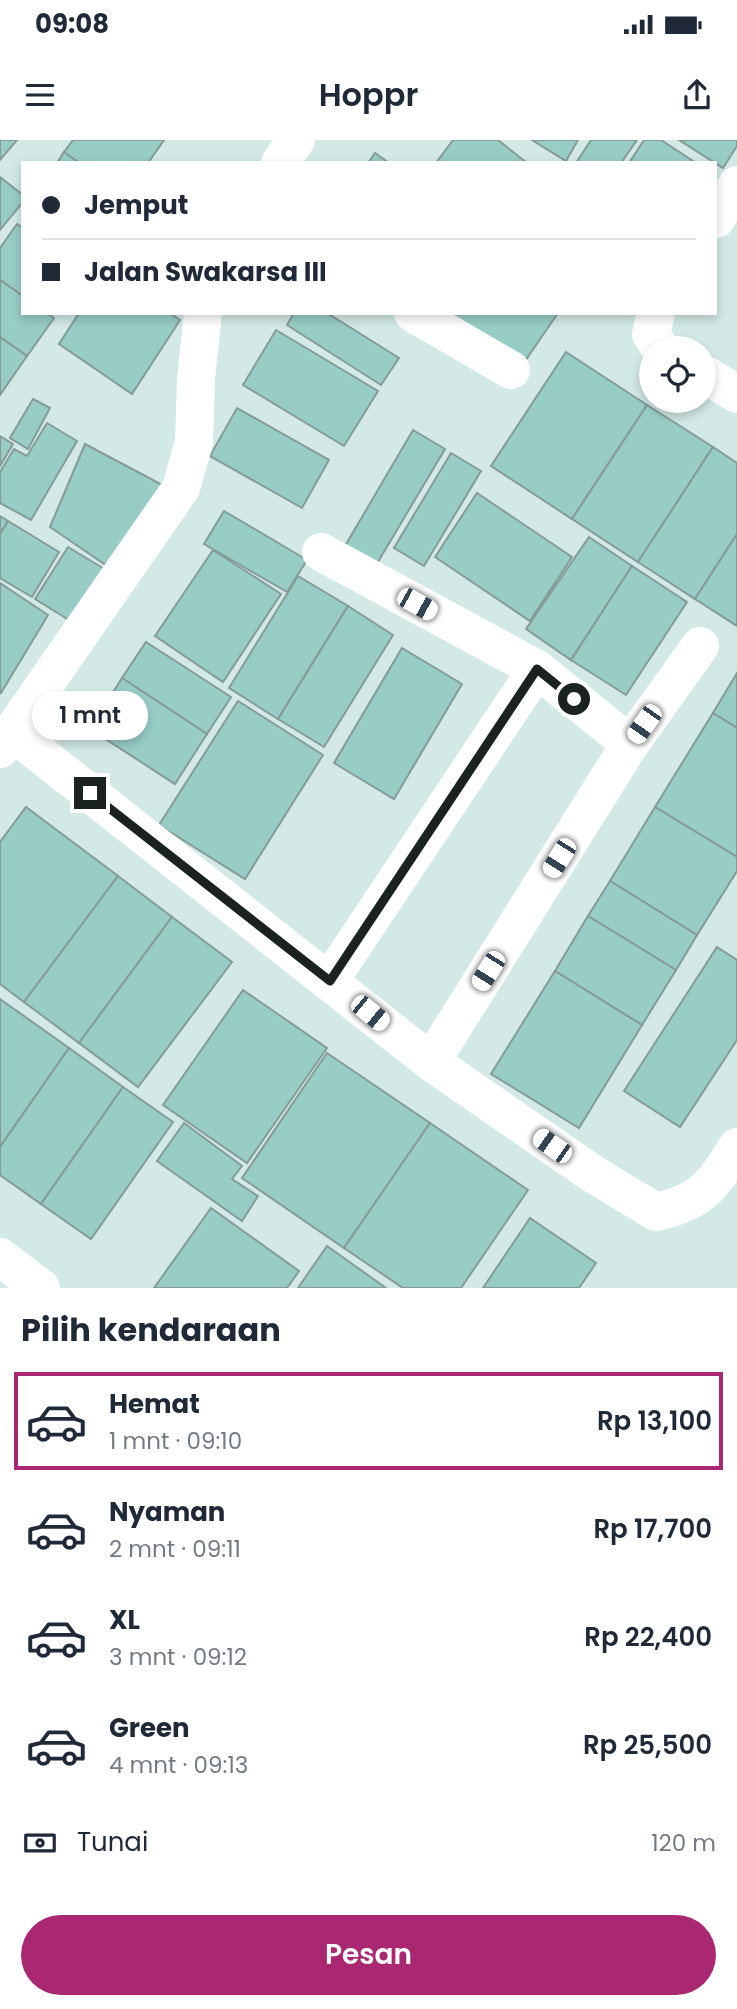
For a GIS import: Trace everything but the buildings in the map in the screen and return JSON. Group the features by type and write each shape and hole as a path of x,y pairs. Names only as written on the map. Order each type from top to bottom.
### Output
{"street":[{"path":"281,161 296,140"},
{"path":"717,217 737,185"},
{"path":"203,315 196,379 194,442 181,488 6,741 330,981 431,1062 593,1174 656,1212 679,1207 699,1196 715,1181 737,1147"},
{"path":"416,315 511,370"},
{"path":"652,336 656,315"},
{"path":"716,381 737,394"},
{"path":"321,552 537,669 630,744"},
{"path":"431,1062 630,744 700,646"},
{"path":"330,981 537,669"},
{"path":"0,1257 41,1288"}],"route":[{"path":"90,793 330,981 537,669 574,699"}]}
